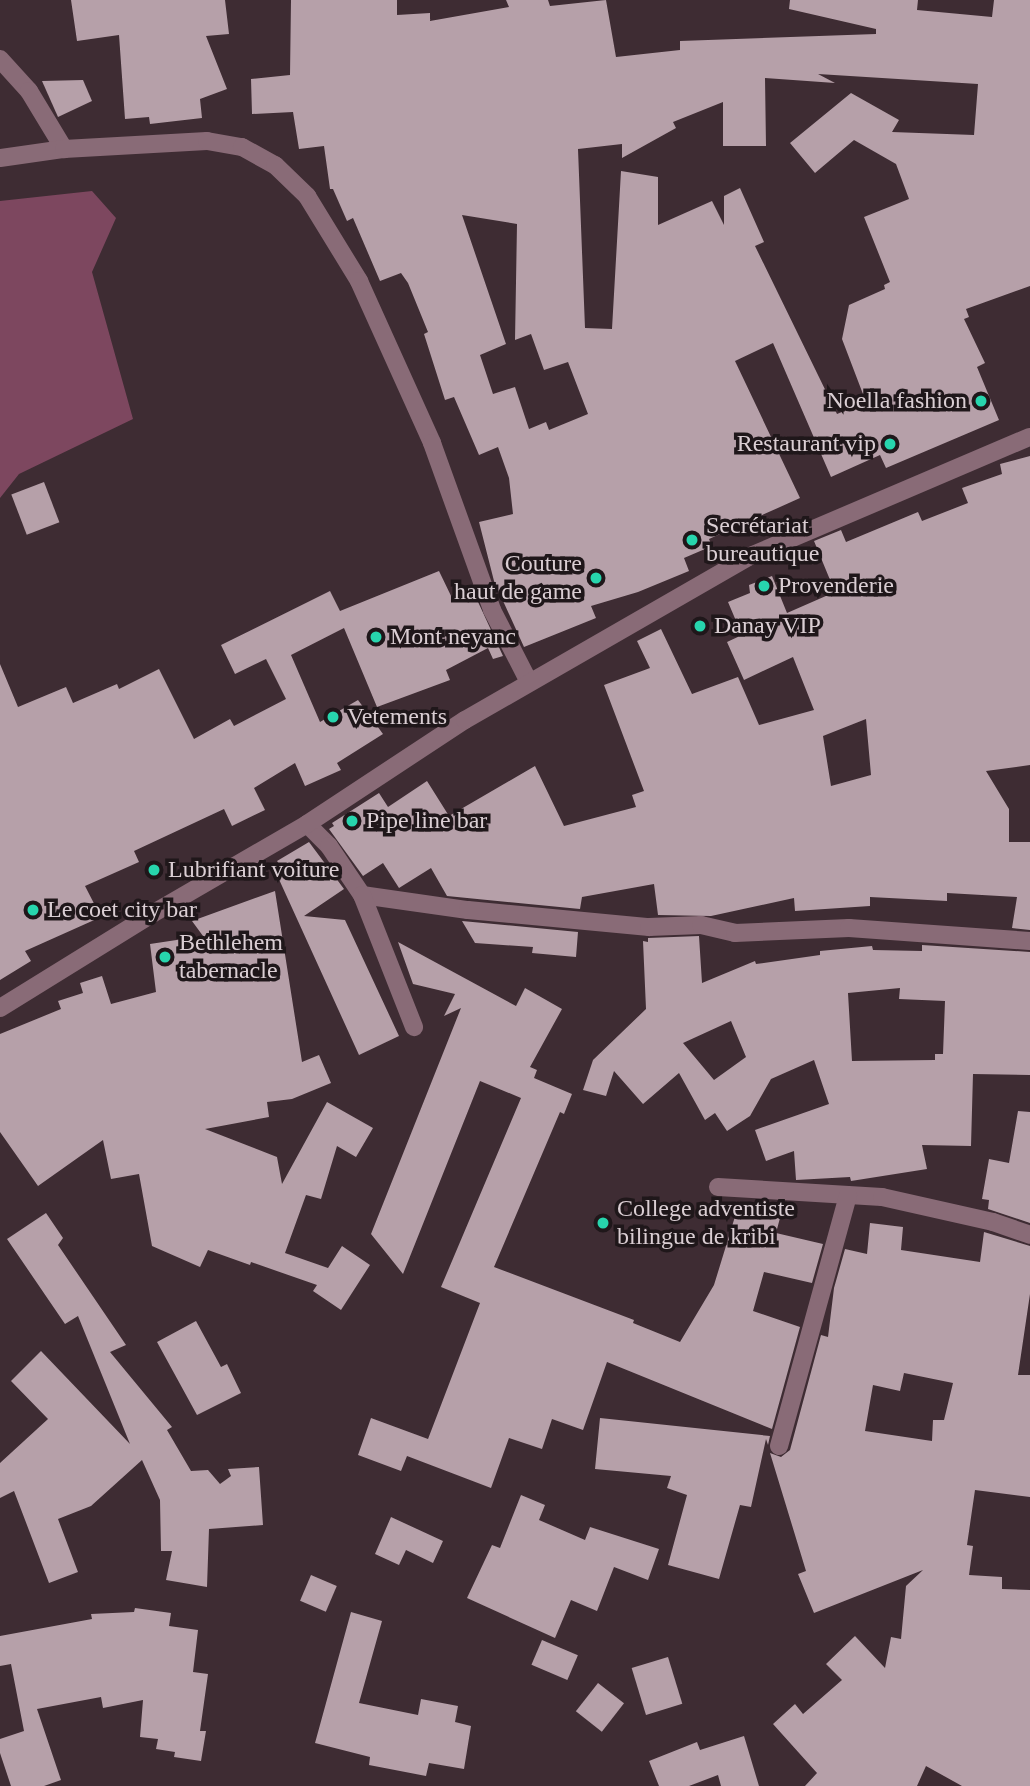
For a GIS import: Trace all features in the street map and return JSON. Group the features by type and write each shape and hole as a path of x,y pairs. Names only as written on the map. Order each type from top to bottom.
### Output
{"street":[{"path":"0,59 29,92 64,149"},
{"path":"0,158 64,149 207,141 242,146 275,165 307,196 359,281 432,443 492,610 529,682"},
{"path":"0,1008 152,914 307,824 465,720 748,557 1030,437"},
{"path":"307,824 329,846 362,895 414,1027"},
{"path":"362,895 468,910 649,927 701,925 735,933 849,928 1030,941"},
{"path":"718,1187 882,1197 993,1222 1030,1235"},
{"path":"779,1446 848,1195"}],"shaded area":[{"path":"92,191 116,218 92,272 133,419 19,474 0,498 0,201"}],"building":[{"path":"71,0 225,0 229,34 206,36 227,89 200,99 202,118 150,124 149,117 125,119 119,35 77,41"},
{"path":"291,0 397,0 397,15 430,13 430,21 509,7 506,0 548,0 550,6 606,0 616,57 680,50 680,41 876,34 876,29 789,9 790,0 918,0 917,10 992,17 994,0 1030,0 1030,286 966,309 969,317 964,319 985,363 977,367 999,420 886,468 880,455 831,477 773,343 735,361 800,498 709,539 712,546 684,558 689,571 638,592 591,606 596,618 524,647 494,581 479,522 513,514 509,478 498,447 479,455 454,397 445,400 424,334 428,332 408,283 401,273 380,281 353,218 347,221 333,189 330,189 324,146 299,149 293,112 252,114 251,79 290,75","holes":["818,74 978,84 974,135 892,132 899,120 851,93 790,143 815,173 854,140 896,164 909,199 864,217 890,282 884,285 885,289 849,305 842,339 866,402 837,414 755,246 764,242 740,188 724,196 724,225 712,201 658,225 658,177 621,171 612,329 585,328 578,149 622,144 622,158 676,128 673,122 723,102 723,146 766,146 765,78 835,83","462,215 517,224 515,340 531,334 544,370 568,362 588,414 549,430 546,422 529,429 515,387 493,394 480,355 506,344"]},
{"path":"83,80 92,101 58,117 42,81"},
{"path":"1030,456 1030,765 986,771 1009,809 1009,842 1030,842 1030,930 1012,928 1017,897 947,893 947,901 870,897 870,906 795,911 794,898 711,916 658,915 654,884 582,897 580,909 447,896 431,868 399,888 383,863 363,876 329,829 334,826 332,823 379,793 388,807 427,781 449,816 535,766 564,826 636,807 632,795 644,791 604,685 650,668 637,641 661,629 692,694 738,677 759,725 814,710 793,657 744,680 727,642 742,635 728,602 750,593 749,585 772,576 787,613 835,592 814,541 841,530 846,542 918,512 922,521 968,503 962,488 1002,474 1000,464","holes":["866,719 871,775 831,786 823,736"]},
{"path":"44,482 59,522 27,535 11,495"},
{"path":"439,571 453,600 473,591 503,656 493,659 488,648 446,670 450,680 377,707 344,628 291,655 320,722 358,700 383,734 337,763 341,770 305,786 295,763 254,788 265,810 232,826 224,809 134,851 139,862 85,886 101,917 25,951 31,961 0,980 0,664 18,707 66,687 73,703 117,684 119,689 159,669 194,739 230,719 234,726 286,699 266,659 235,674 221,645 330,591 340,611"},
{"path":"309,842 344,889 304,916 345,920 399,1036 359,1055 277,875 284,871 277,861"},
{"path":"275,891 302,1062 319,1055 331,1083 292,1099 267,1102 269,1117 205,1129 277,1157 282,1184 327,1102 373,1128 356,1157 337,1146 321,1199 306,1195 285,1253 328,1268 342,1246 370,1265 341,1310 313,1291 317,1285 251,1262 250,1265 208,1250 200,1267 152,1246 139,1174 111,1179 103,1140 38,1186 0,1132 0,1034 61,1009 58,1001 83,993 80,983 102,976 111,1004 156,992 150,944 203,936 192,921"},
{"path":"462,921 578,932 576,957 532,953 533,947 475,943"},
{"path":"699,936 702,983 755,961 756,964 820,955 820,951 872,946 873,950 922,951 922,945 1030,952 1030,1075 973,1074 971,1146 922,1145 927,1169 851,1181 850,1177 796,1180 794,1151 766,1161 755,1130 829,1104 814,1060 771,1079 750,1116 727,1131 715,1113 705,1120 679,1073 643,1104 614,1071 606,1096 583,1090 593,1060 646,1009 643,941 648,942 648,938","holes":["900,988 899,999 945,1001 943,1054 935,1054 935,1060 852,1061 848,993","731,1021 746,1057 714,1080 683,1043"]},
{"path":"398,942 516,1006 525,988 562,1009 530,1067 537,1070 534,1078 572,1094 564,1114 560,1112 494,1267 634,1320 633,1323 680,1342 714,1285 737,1210 780,1218 776,1233 823,1244 812,1283 764,1272 753,1311 800,1327 772,1429 607,1362 583,1430 552,1419 542,1449 509,1438 491,1488 407,1456 401,1471 358,1455 371,1418 428,1439 480,1303 441,1287 521,1098 480,1081 403,1274 371,1234 461,1008 444,1016 455,994 413,984"},
{"path":"1018,1111 1030,1112 1030,1223 988,1209 989,1200 982,1199 989,1159 1009,1163"},
{"path":"46,1213 63,1238 58,1245 126,1345 110,1352 172,1427 167,1430 191,1471 208,1470 220,1484 231,1476 228,1469 259,1467 263,1525 209,1529 207,1587 166,1580 172,1551 161,1551 160,1500 142,1460 91,1506 58,1519 78,1572 49,1583 14,1491 0,1498 0,1463 48,1419 11,1381 41,1351 130,1444 78,1316 65,1324 7,1239"},
{"path":"870,1223 903,1227 901,1250 980,1262 984,1232 1030,1246 1030,1294 1018,1375 1030,1375 1030,1497 975,1490 967,1545 973,1546 969,1575 1002,1577 1002,1589 1030,1590 1030,1786 962,1786 926,1766 917,1786 805,1786 817,1773 773,1724 795,1704 803,1714 842,1680 826,1664 855,1636 885,1668 891,1637 901,1639 906,1586 923,1570 814,1613 798,1574 806,1571 770,1453 781,1457 790,1450 821,1335 828,1337 834,1288 845,1249 867,1254","holes":["904,1373 953,1383 944,1420 933,1420 932,1441 865,1431 873,1385 900,1391"]},
{"path":"196,1321 221,1367 227,1364 241,1393 197,1415 157,1342"},
{"path":"600,1418 770,1436 768,1445 766,1439 751,1507 740,1505 719,1579 668,1565 687,1495 667,1488 671,1476 595,1469"},
{"path":"521,1495 545,1505 539,1520 585,1540 590,1527 659,1549 648,1580 614,1567 597,1611 571,1600 555,1638 467,1598 492,1545 500,1548"},
{"path":"391,1517 443,1541 433,1563 406,1550 399,1565 375,1554"},
{"path":"311,1575 337,1586 326,1612 300,1601"},
{"path":"135,1608 171,1613 169,1626 198,1630 193,1672 208,1674 200,1731 206,1731 201,1761 174,1757 175,1752 156,1749 158,1739 140,1737 143,1700 103,1708 101,1697 37,1709 61,1780 44,1786 11,1786 0,1753 0,1739 24,1731 11,1664 0,1666 0,1636 92,1619 91,1614 134,1612"},
{"path":"351,1612 382,1621 359,1703 418,1715 421,1699 458,1706 455,1722 471,1726 464,1769 429,1763 426,1776 369,1765 370,1757 315,1743"},
{"path":"542,1640 578,1655 567,1680 531,1665"},
{"path":"668,1657 682,1704 646,1715 632,1668"},
{"path":"598,1683 624,1703 602,1732 576,1711"},
{"path":"744,1736 759,1786 721,1786 718,1775 689,1786 659,1786 649,1761 697,1742 700,1750"}],"place":[{"name":"Noella fashion","path":"981,401"},
{"name":"Restaurant vip","path":"890,444"},
{"name":"Secrétariat bureautique","path":"692,540"},
{"name":"Couture haut de game","path":"596,578"},
{"name":"Provenderie","path":"764,586"},
{"name":"Danay VIP","path":"700,626"},
{"name":"Mont neyanc","path":"376,637"},
{"name":"Vetements","path":"333,717"},
{"name":"Pipe line bar","path":"352,821"},
{"name":"Lubrifiant voiture","path":"154,870"},
{"name":"Le coet city bar","path":"33,910"},
{"name":"Bethlehem tabernacle","path":"165,957"},
{"name":"College adventiste bilingue de kribi","path":"603,1223"}]}
